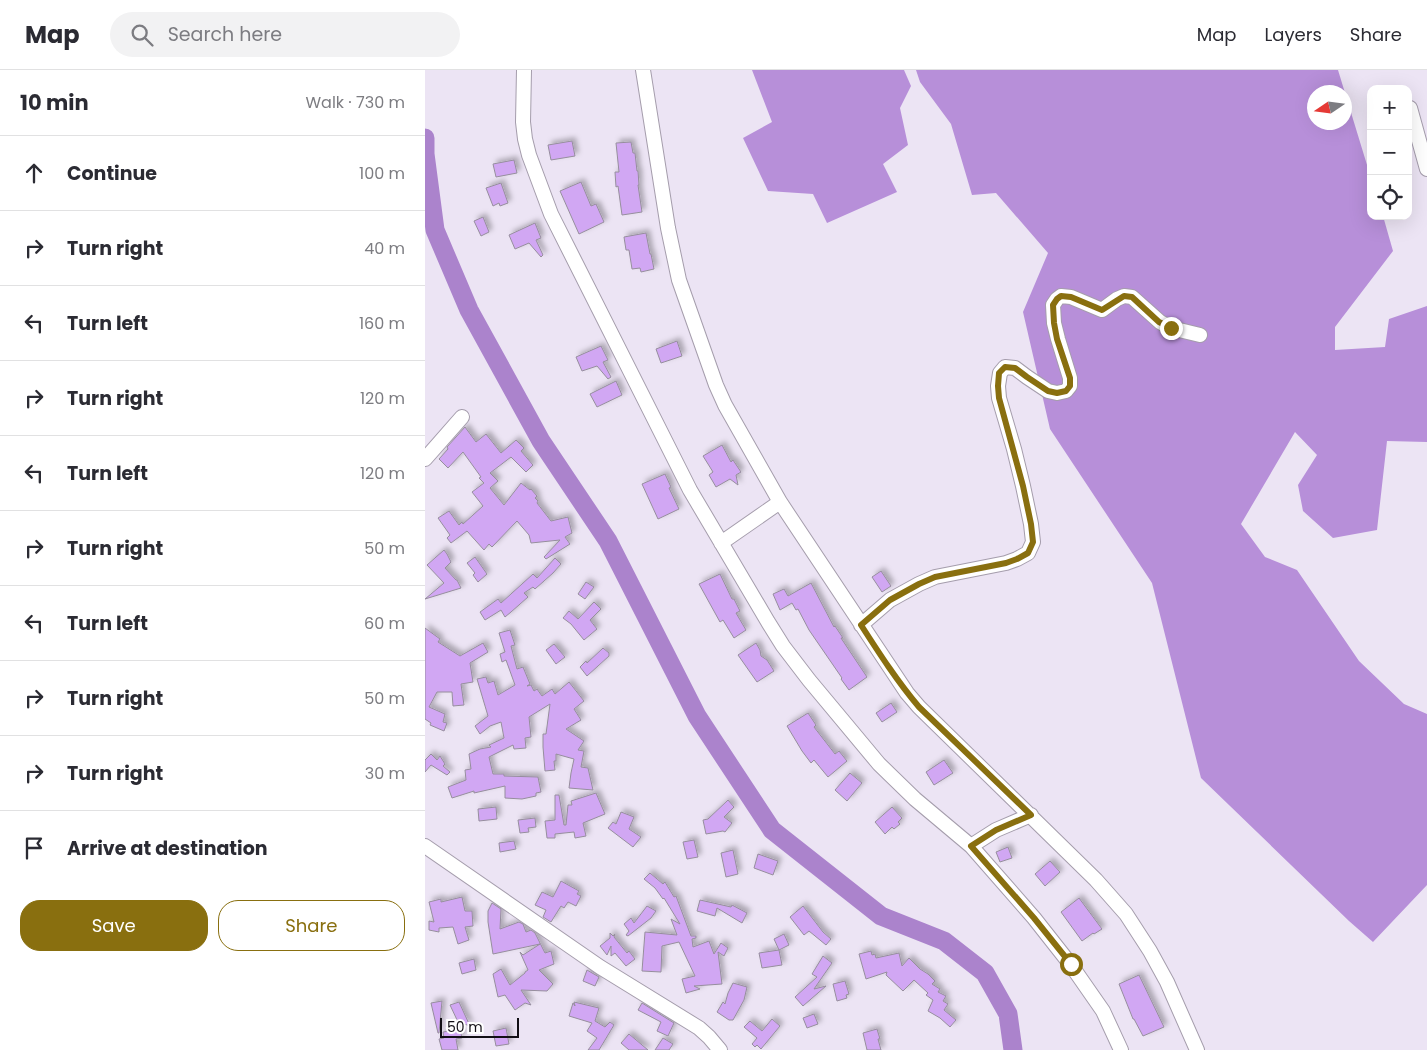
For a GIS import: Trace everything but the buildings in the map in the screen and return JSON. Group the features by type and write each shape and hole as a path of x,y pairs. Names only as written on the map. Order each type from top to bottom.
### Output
{"street":[{"path":"524,70 523,122 525,139 551,214 690,490 767,622 783,646 879,764 915,799 971,846 1034,918 1071,964 1103,1011 1121,1050"},
{"path":"643,70 668,228 679,280 708,367 725,405 780,502 893,674 919,707 1031,815 1096,880 1126,914 1167,982 1197,1050"},
{"path":"1412,115 1427,169"},
{"path":"861,625 890,600 935,577 1006,563 1028,553 1033,542 1031,524 1014,449 999,398 999,373 1005,367 1015,368 1048,391 1057,393 1066,391 1070,386 1070,378 1057,339 1054,323 1053,305 1057,299 1061,296 1071,297 1102,310 1124,296 1132,297 1159,322 1171,328 1200,335"},
{"path":"425,459 463,417"},
{"path":"721,542 780,502"},
{"path":"971,846 996,830 1031,815"},
{"path":"425,846 600,967 699,1028 720,1050"}],"shaded area":[{"path":"752,70 904,70 911,86 900,108 908,145 883,164 897,192 827,223 813,194 768,191 743,138 772,122"},
{"path":"916,70 1338,70 1343,85 1307,85 1307,130 1352,130 1352,116 1367,165 1367,220 1384,220 1393,251 1335,327 1335,350 1385,347 1389,319 1427,306 1427,442 1387,441 1377,530 1333,538 1303,511 1298,485 1317,455 1295,432 1241,524 1265,557 1297,570 1359,661 1404,704 1427,714 1427,885 1373,942 1201,778 1152,583 1050,429 1023,312 1048,253 996,193 972,195 951,124 920,82"}],"waterway":[{"path":"425,138 425,154 435,230 469,310 541,441 608,541 697,716 772,830 881,916 944,941 985,973 1008,1014 1013,1050"}],"route":[{"path":"1071,964 1034,918 971,846 996,830 1031,815 919,707 893,674 861,625 890,600 935,577 1006,563 1028,553 1033,542 1031,524 1014,449 999,398 999,373 1005,367 1015,368 1048,391 1057,393 1066,391 1070,386 1070,378 1057,339 1054,323 1053,305 1057,299 1061,296 1071,297 1102,310 1117,299 1124,296 1132,297 1159,322 1171,328"}]}
